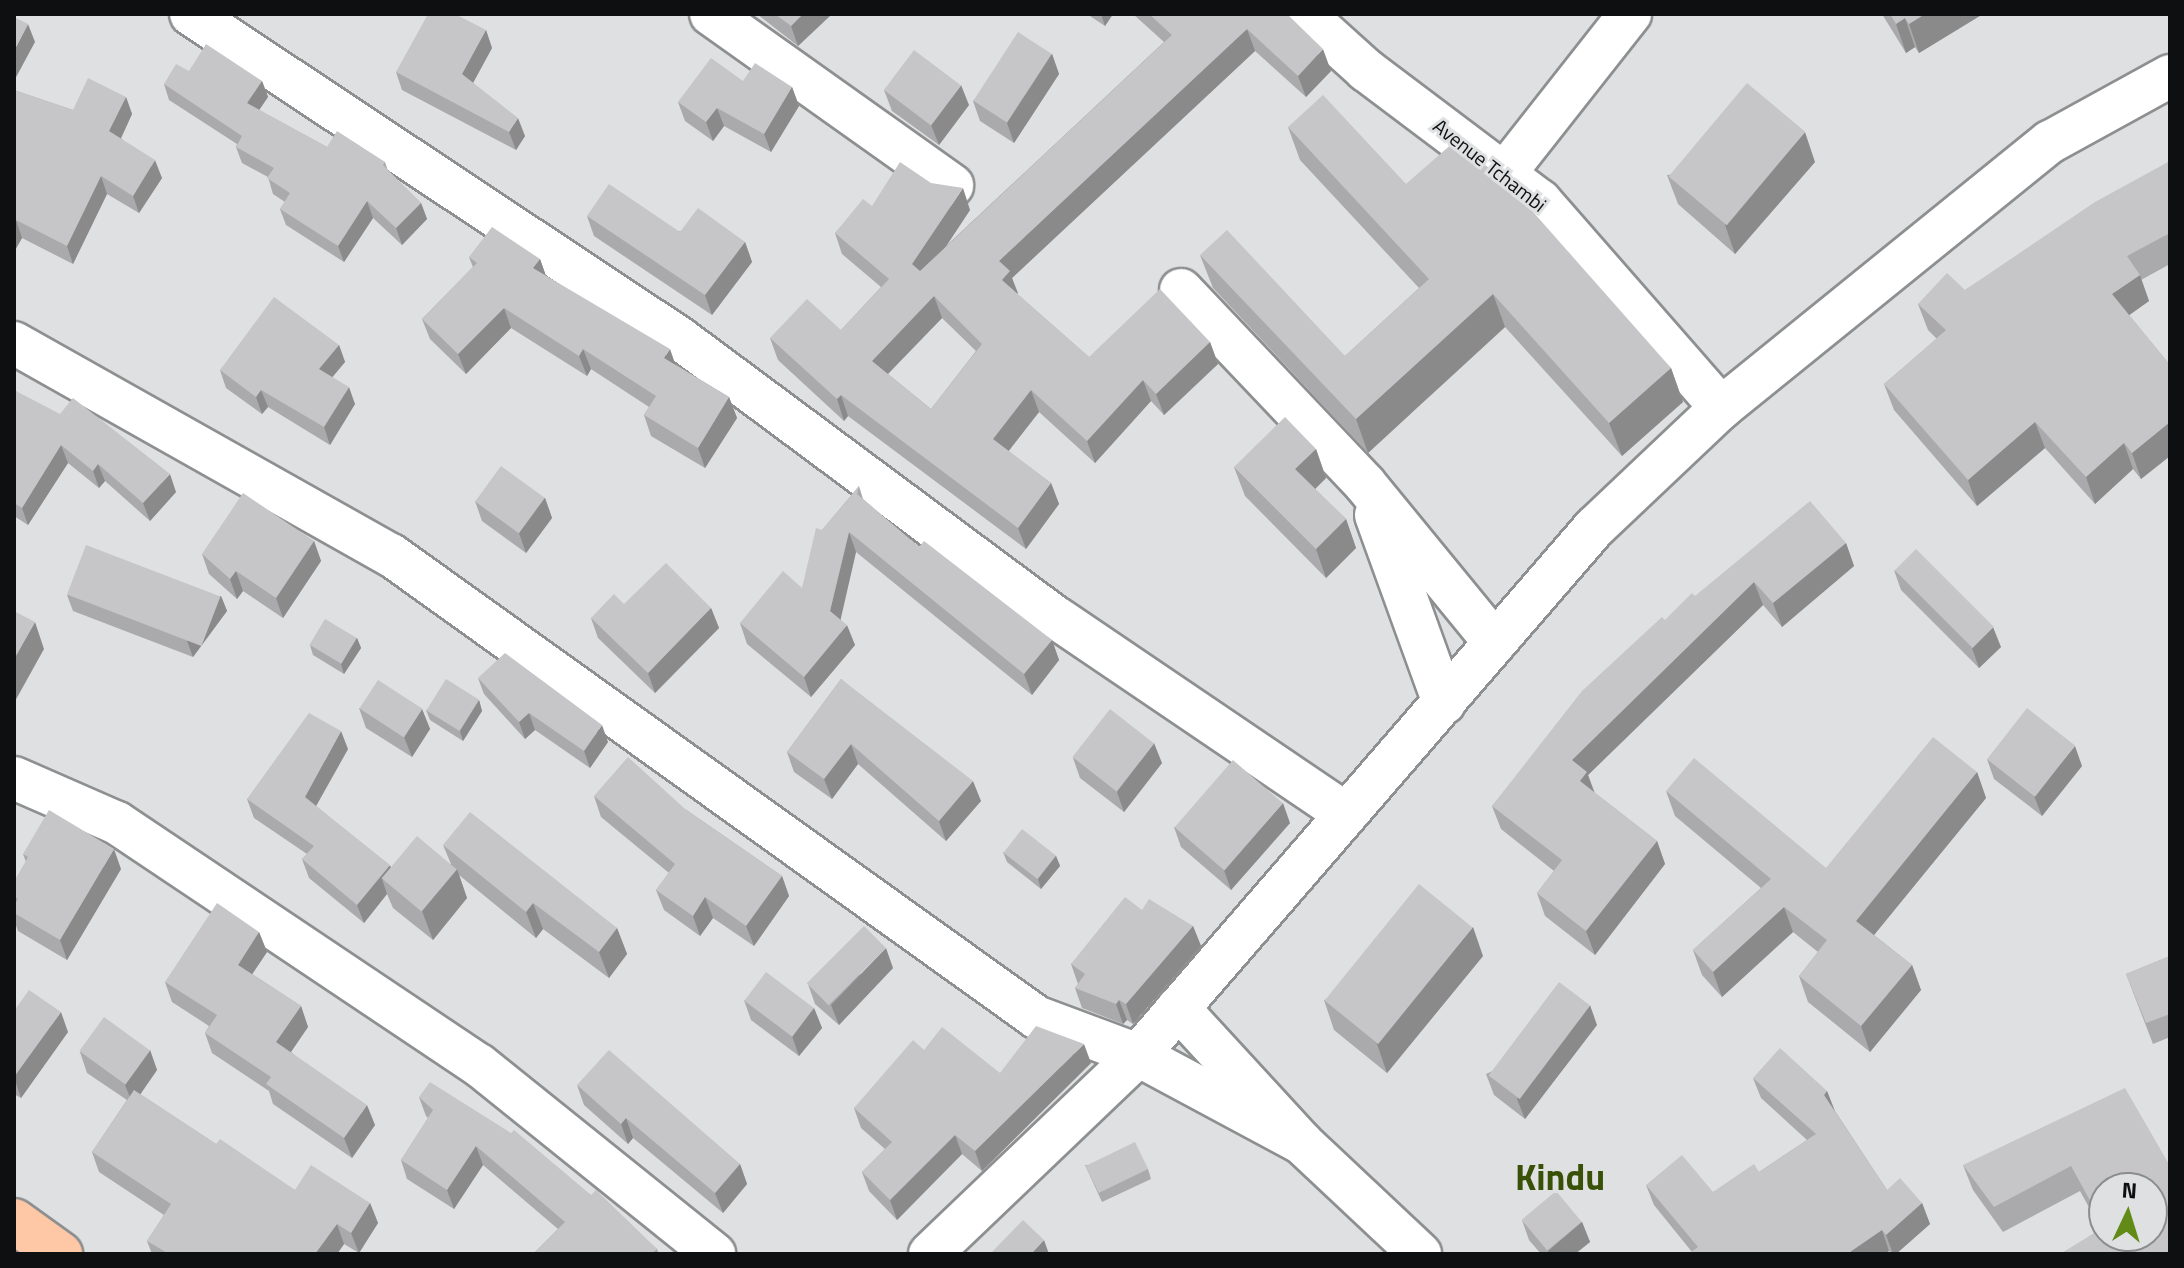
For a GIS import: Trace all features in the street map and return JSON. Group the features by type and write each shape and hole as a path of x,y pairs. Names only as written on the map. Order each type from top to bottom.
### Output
{"main road":[{"path":"14,1221 60,1254"}],"street":[{"path":"191,14 679,338 1058,619 1346,814"},
{"path":"711,14 952,185"},
{"name":"Avenue Tchambi","path":"1304,14 1366,70 1555,216 1721,408"},
{"path":"1504,174 1630,14"},
{"path":"930,1254 1138,1055 1594,528 1721,408 2050,142 2170,76"},
{"path":"1181,290 1365,484 1495,643"},
{"path":"14,343 391,555 1036,1017 1138,1055 1302,1143"},
{"path":"1365,484 1444,703"},
{"path":"14,778 117,823 479,1065 714,1254"},
{"path":"1178,1008 1302,1143 1420,1254"}],"building":[{"path":"428,14 455,14 486,30 462,74 518,118 509,132 396,72"},
{"path":"775,14 803,14 791,26"},
{"path":"1149,14 1287,14 1323,49 1298,76 1247,29 999,261 1010,271 1002,280 1089,357 1160,289 1210,342 1156,394 1143,380 1087,441 1031,390 993,439 1051,483 1018,528 841,395 837,399 770,338 807,299 841,330 889,279 835,233 863,199 872,206 900,162 931,183 963,188 912,264 920,271 1172,35","holes":["934,296 982,344 931,409 872,361"]},
{"path":"1890,14 1925,14 1909,24 1905,18 1896,24"},
{"path":"14,17 28,24 14,51"},
{"path":"1018,32 1052,54 1007,123 973,101"},
{"path":"206,44 262,81 247,103 327,147 337,131 385,162 383,165 421,203 396,228 367,201 338,246 280,209 290,193 267,178 274,168 236,147 242,136 164,84 176,64 189,71"},
{"path":"914,50 961,86 931,125 884,90"},
{"path":"711,58 743,81 755,63 792,87 764,134 717,108 706,122 678,102"},
{"path":"88,78 126,97 109,131 155,160 133,196 101,176 67,246 16,220 14,223 14,90 73,110"},
{"path":"1747,83 1805,132 1727,225 1669,176"},
{"path":"1323,95 1406,184 1454,142 1504,179 1671,368 1609,423 1493,294 1356,419 1200,255 1227,230 1345,356 1429,279 1288,127"},
{"path":"2170,161 2170,233 2127,256 2140,275 2112,294 2170,365 2170,422 2132,453 2124,443 2086,477 2035,422 1968,480 1884,384 1946,330 1918,304 1947,273 1965,290 2095,202"},
{"path":"609,184 680,232 698,208 745,242 705,295 587,216"},
{"path":"492,227 540,259 533,268 670,349 664,358 729,397 698,448 644,415 656,396 583,349 579,356 504,308 458,354 422,319 477,263 469,257"},
{"path":"274,297 339,345 319,369 349,387 324,427 261,390 256,397 220,370"},
{"path":"14,390 60,414 73,398 170,474 143,503 98,464 93,471 61,445 22,508 14,503"},
{"path":"1285,417 1316,449 1295,469 1346,519 1316,549 1234,467"},
{"path":"501,466 545,498 519,533 475,502"},
{"path":"859,486 857,494 919,547 924,541 1052,640 1024,674 849,532 830,611 847,625 804,677 740,623 783,571 802,588 816,528 822,530"},
{"path":"243,493 314,541 276,598 236,571 230,579 202,554"},
{"path":"1810,501 1846,543 1773,603 1754,582 1572,760 1587,772 1580,781 1657,841 1586,931 1537,893 1562,860 1492,806 1582,691 1662,617 1665,620 1692,593 1695,596"},
{"path":"86,545 220,597 201,646 67,594"},
{"path":"1916,549 1994,627 1973,648 1895,570"},
{"path":"666,563 711,608 648,673 591,618 614,594 624,604"},
{"path":"14,611 35,622 14,659"},
{"path":"325,619 357,638 341,664 310,645"},
{"path":"505,653 602,725 584,751 529,713 519,722 478,678"},
{"path":"446,679 479,700 459,731 426,710"},
{"path":"841,679 973,781 939,821 851,744 824,779 787,752"},
{"path":"378,680 422,709 404,737 359,709"},
{"path":"2027,708 2075,746 2035,797 1987,759"},
{"path":"1110,709 1154,743 1117,792 1072,757"},
{"path":"309,713 341,731 305,797 390,865 357,905 302,859 314,846 247,799"},
{"path":"1933,737 1977,772 1856,921 1912,965 1861,1026 1799,976 1827,940 1784,907 1713,972 1693,950 1771,879 1666,791 1694,758 1826,868"},
{"path":"628,757 685,809 782,876 746,926 705,897 693,916 656,890 675,864 594,796"},
{"path":"1233,760 1283,803 1224,870 1175,827"},
{"path":"49,810 114,849 60,940 14,913 18,899 14,896 14,882 28,857 23,854"},
{"path":"470,812 617,928 599,952 533,903 526,912 443,845"},
{"path":"1022,829 1056,855 1037,879 1004,853"},
{"path":"417,836 457,869 421,912 382,878"},
{"path":"1419,884 1473,927 1378,1044 1325,1001"},
{"path":"1125,897 1142,910 1149,899 1193,926 1126,1004 1119,1000 1116,1004 1075,988 1085,974 1071,964"},
{"path":"217,903 259,932 238,965 301,1006 276,1042 367,1105 344,1138 266,1084 271,1077 205,1033 217,1015 165,982"},
{"path":"864,926 886,948 829,1005 807,983"},
{"path":"2170,956 2170,1014 2146,1023 2126,974"},
{"path":"766,972 814,1008 792,1037 744,1001"},
{"path":"1559,982 1590,1005 1520,1099 1489,1075"},
{"path":"29,990 61,1012 14,1077 14,1011"},
{"path":"104,1017 150,1051 125,1084 79,1051"},
{"path":"1036,1026 1084,1044 975,1151 955,1135 890,1200 862,1172 892,1142 854,1108 913,1040 924,1050 942,1027 1000,1073"},
{"path":"1780,1048 1827,1091 1824,1095 1887,1190 1900,1178 1922,1203 1886,1235 1882,1230 1847,1254 1688,1254 1698,1247 1646,1185 1682,1155 1713,1192 1754,1164 1759,1172 1816,1134 1753,1078"},
{"path":"609,1050 740,1164 715,1193 626,1118 621,1124 577,1085"},
{"path":"430,1082 511,1133 514,1130 591,1195 596,1190 657,1249 651,1254 533,1254 565,1222 476,1146 447,1190 401,1160 433,1110 419,1097"},
{"path":"2125,1088 2170,1166 2170,1254 2060,1254 2088,1237 2088,1252 2168,1252 2168,1172 2088,1172 2088,1197 2071,1166 1994,1207 1963,1165"},
{"path":"134,1090 216,1144 220,1139 295,1190 311,1165 370,1203 351,1233 337,1224 315,1254 169,1254 147,1241 171,1204 92,1152"},
{"path":"1135,1142 1148,1169 1099,1193 1086,1166"},
{"path":"1556,1191 1582,1222 1547,1251 1522,1220"},
{"path":"1023,1220 1044,1240 1031,1254 990,1254"}],"district":[{"name":"Kindu","path":"1560,1177"}]}
